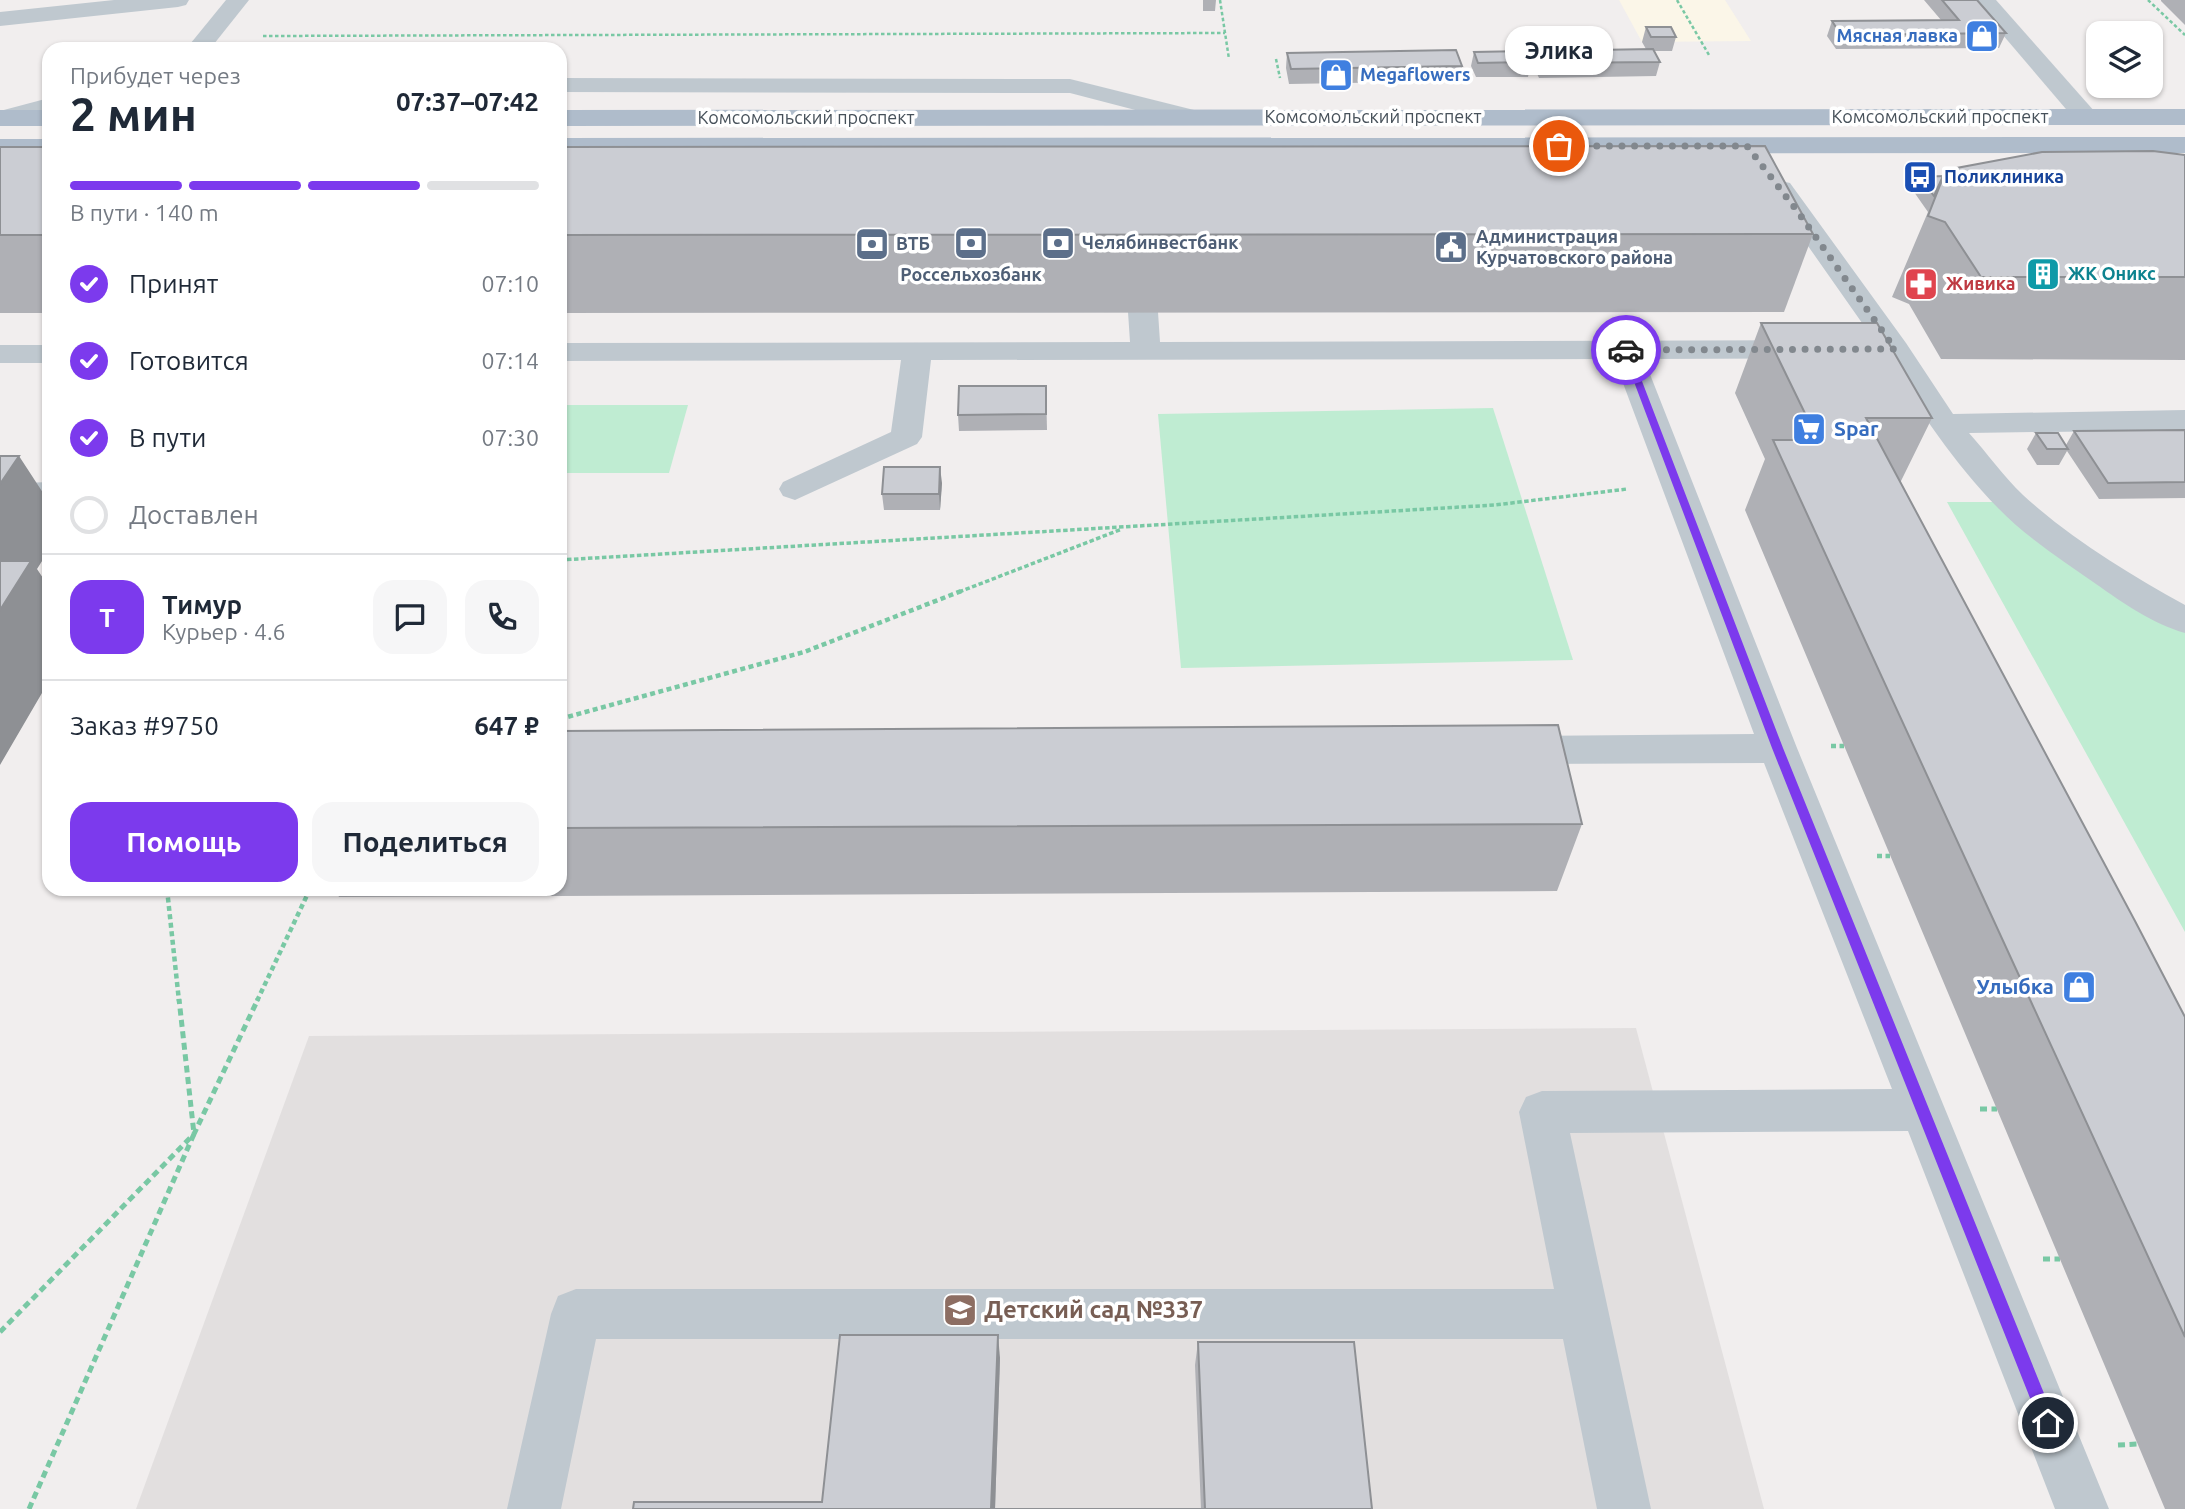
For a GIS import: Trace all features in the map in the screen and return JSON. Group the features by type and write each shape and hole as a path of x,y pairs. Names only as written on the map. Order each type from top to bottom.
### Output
{"main road":[{"name":"Комсомольский проспект","path":"567,118 2185,117"},
{"path":"1,118 42,118"},
{"name":"Комсомольский проспект","path":"567,146 1133,159 1747,146 2185,145"},
{"path":"0,147 42,147"}],"lane":[{"path":"0,19 178,0"},
{"path":"205,42 238,0"},
{"path":"1984,0 2086,117"},
{"path":"567,85 1070,86 1193,117"},
{"path":"1,118 42,107"},
{"path":"1747,146 1798,212 1895,349 1944,424 2011,502 2077,554 2131,590 2185,621"},
{"path":"1143,312 1146,351"},
{"path":"567,352 1895,349"},
{"path":"1626,350 1778,748 2082,1509"},
{"path":"795,489 906,437 917,352"},
{"path":"0,354 42,354"},
{"path":"1944,424 2185,420"},
{"path":"0,495 42,494"},
{"path":"1470,750 1778,748"},
{"path":"1624,1509 1542,1112 1922,1110"},
{"path":"534,1509 576,1314 1583,1314"}],"path":[{"path":"1220,0 1229,59"},
{"path":"1677,0 1709,55"},
{"path":"2148,0 2185,35"},
{"path":"306,42 1225,33"},
{"path":"567,561 1495,505 1676,482"},
{"path":"567,717 804,652 1127,527"},
{"path":"168,896 194,1133"},
{"path":"29,1509 194,1133 307,896"},
{"path":"0,1332 194,1133"}],"shaded area":[{"path":"1619,0 1725,0 1751,41 1642,42"},
{"name":"Детский сад №337","path":"1636,1028 1764,1509 136,1509 309,1036"}],"green space":[{"path":"567,405 688,405 669,473 567,473"},
{"path":"1493,408 1573,660 1181,668 1158,414"},
{"path":"1947,502 2011,502 2185,621 2185,932"}],"building":[{"path":"1942,0 1977,0 2006,33 1841,35 1832,21 1959,20"},
{"path":"1646,27 1671,27 1676,37 1651,37"},
{"path":"1653,49 1660,62 1542,63 1536,51"},
{"path":"1456,50 1462,66 1291,69 1287,53"},
{"path":"1526,51 1531,62 1478,63 1474,52"},
{"path":"1765,146 1813,234 567,235 567,147"},
{"path":"0,147 42,147 42,235 0,235"},
{"path":"2153,151 2185,155 2185,277 1981,277 1945,222 1928,216 1946,170 2042,152"},
{"path":"1943,176 1934,196 1920,177"},
{"path":"1761,323 1877,323 1932,418 1866,418 2185,1017 2185,1337 1773,440 1818,440"},
{"path":"959,386 1046,386 1046,414 958,415"},
{"path":"2185,430 2185,482 2108,483 2074,431"},
{"path":"2036,433 2058,433 2068,449 2047,449"},
{"path":"0,456 19,456 0,484"},
{"path":"884,467 940,467 939,494 882,494"},
{"path":"0,561 31,561 0,610"},
{"path":"1558,725 1582,824 567,828 567,731"},
{"path":"840,1335 998,1335 991,1509 633,1509 634,1502 822,1502"},
{"path":"1198,1342 1354,1342 1372,1509 1205,1509"}],"way so far":[{"path":"1559,146 1747,146 1798,212 1895,349 1626,350"}],"place":[{"name":"Мясная лавка","path":"1982,36"},
{"name":"Megaflowers","path":"1336,75"},
{"name":"Элика","path":"1559,146"},
{"name":"Поликлиника","path":"1920,177"},
{"name":"Россельхозбанк","path":"971,243"},
{"name":"Челябинвестбанк","path":"1058,243"},
{"name":"ВТБ","path":"872,244"},
{"name":"Администрация Курчатовского района","path":"1451,247"},
{"name":"ЖК Оникс","path":"2043,274"},
{"name":"Живика","path":"1921,284"},
{"name":"Spar","path":"1809,429"},
{"name":"Улыбка","path":"2079,987"},
{"name":"Детский сад №337","path":"960,1310"}],"route":[{"path":"1626,350 1778,748 2048,1423"}]}
